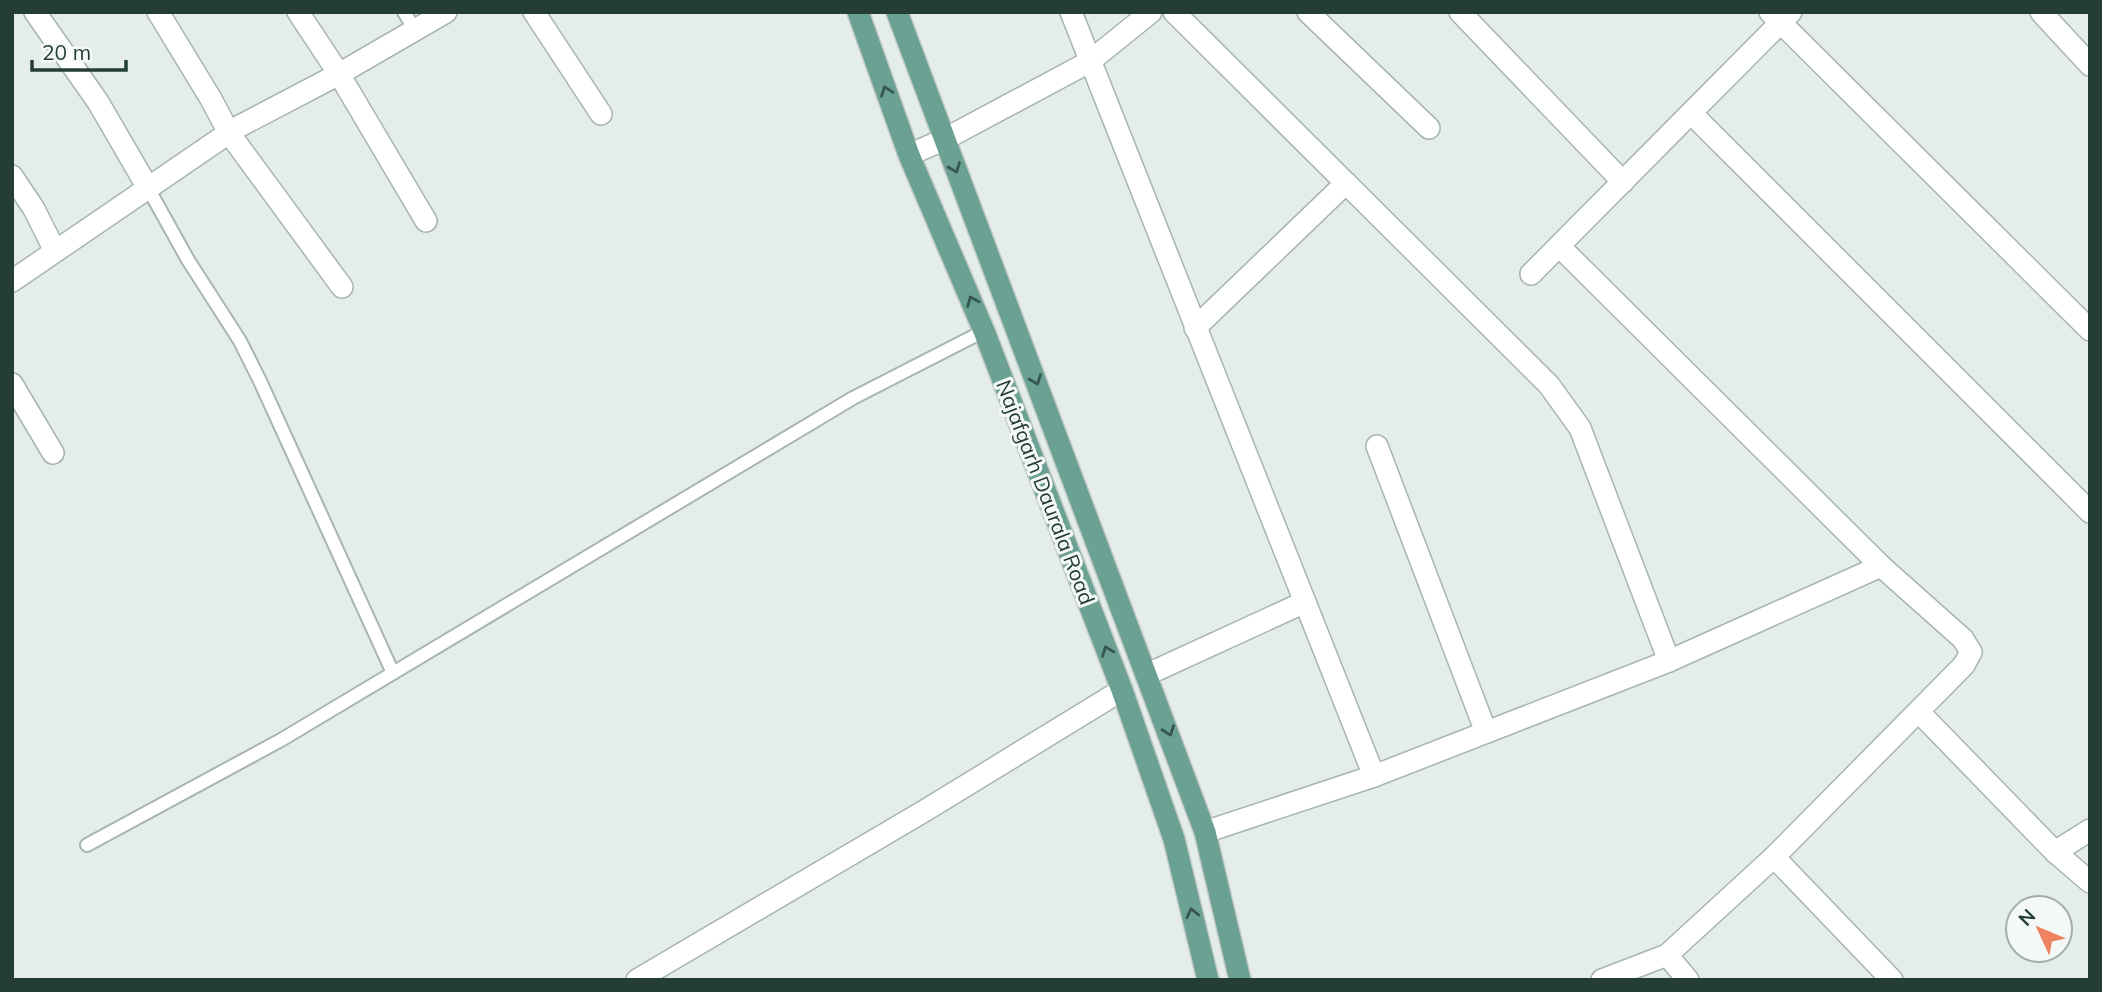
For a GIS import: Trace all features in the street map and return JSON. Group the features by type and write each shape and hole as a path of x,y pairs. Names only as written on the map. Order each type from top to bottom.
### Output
{"main road":[{"name":"Najafgarh Daurala Road","path":"858,12 909,155 985,331 1122,690 1174,839 1208,980"},
{"name":"Najafgarh Daurala Road","path":"897,12 1148,674 1205,832 1240,980"}],"street":[{"path":"35,12 98,102 148,188"},
{"path":"158,12 229,133 342,286"},
{"path":"298,12 339,74 426,221"},
{"path":"12,281 229,133 339,74 410,21 446,12"},
{"path":"534,12 601,114"},
{"path":"1071,12 1374,776"},
{"path":"909,155 945,139 1089,62 1151,12"},
{"path":"1174,12 1549,385 1580,428 1669,661"},
{"path":"1308,12 1429,128"},
{"path":"1460,12 1623,182"},
{"path":"2041,12 2090,65"},
{"path":"1531,274 1691,113 1781,16 2090,330"},
{"path":"1691,113 2090,512"},
{"path":"12,176 34,209 55,251"},
{"path":"1195,328 1346,183"},
{"path":"1559,246 1881,566 1963,639 1970,652 1964,666 1919,712 1774,857 1667,955 1602,980"},
{"path":"12,384 53,453"},
{"path":"1377,446 1486,732"},
{"path":"1205,832 1374,776 1669,661 1881,566"},
{"path":"1148,674 1304,602"},
{"path":"637,980 926,810 1122,690"},
{"path":"1919,712 2055,852 2090,882"},
{"path":"2055,852 2090,830"},
{"path":"1774,857 1892,980"},
{"path":"1667,955 1688,980"}],"lane":[{"path":"148,188 188,260 240,341 393,673"},
{"path":"87,845 281,740 853,398 985,331"}]}
